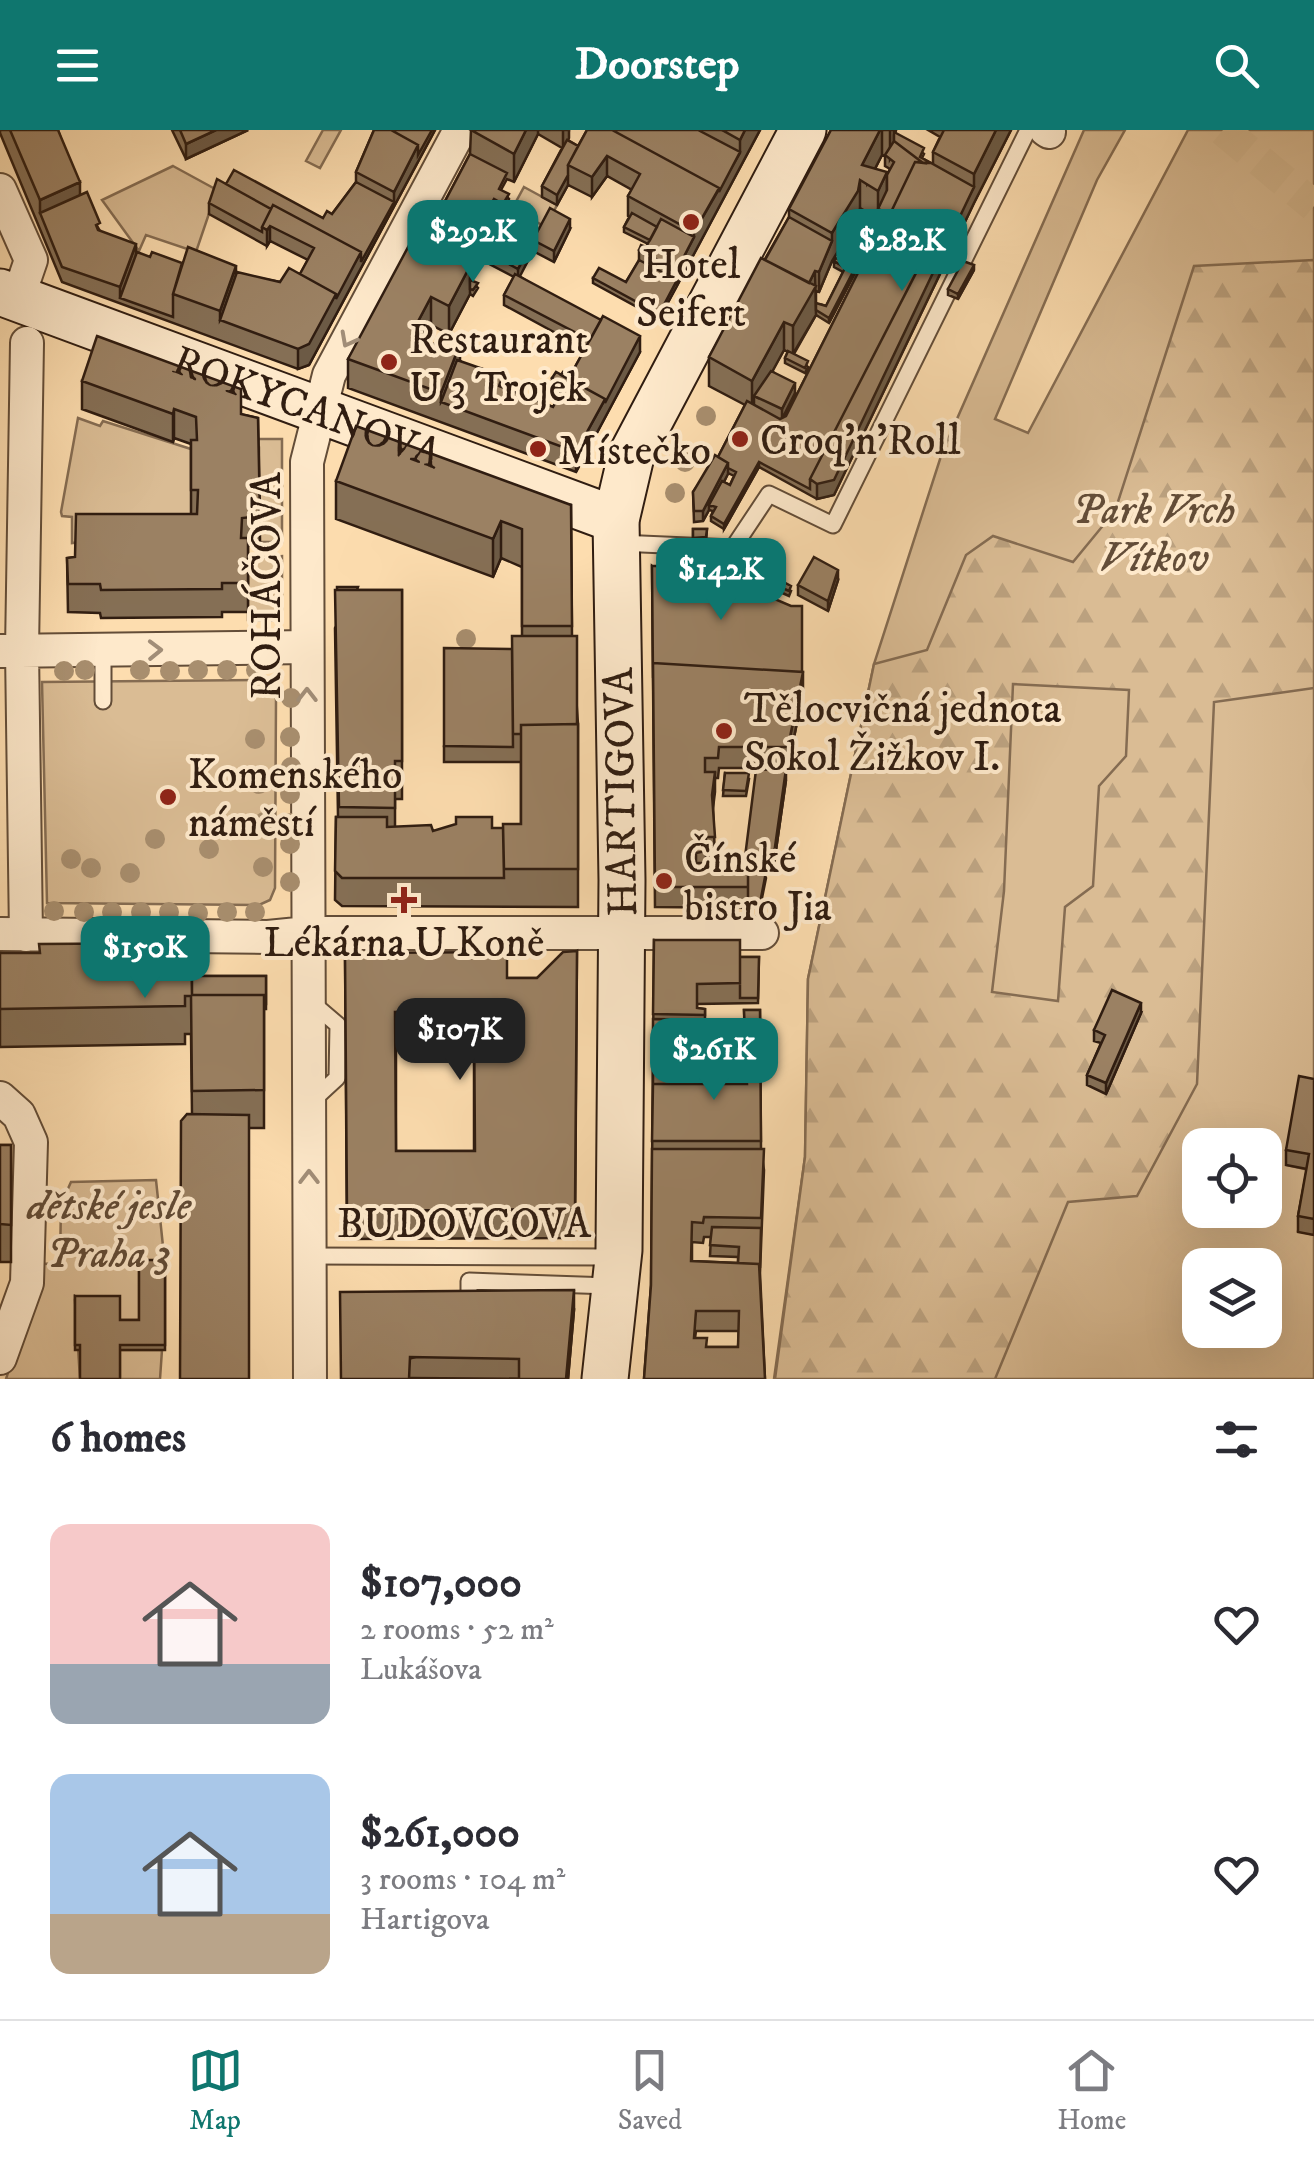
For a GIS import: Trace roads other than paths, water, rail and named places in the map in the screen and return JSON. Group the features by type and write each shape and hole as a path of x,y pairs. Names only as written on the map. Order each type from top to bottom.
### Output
{"main road":[{"name":"HARTIGOVA","path":"606,1379 617,1272 622,933 615,531 631,456 804,130"},
{"name":"ROKYCANOVA","path":"9,295 317,410 615,531"}],"street":[{"name":"ROHÁČOVA","path":"310,1379 306,462 317,410 330,375 460,130"},
{"path":"0,190 31,260 9,295"},
{"path":"28,343 11,650 13,934 268,938 308,933 762,933"},
{"path":"11,650 307,646"},
{"path":"440,933 440,966"},
{"path":"0,1098 19,1115 30,1142 27,1283 1,1340"}],"lane":[{"path":"615,531 733,548 769,494 832,525 1041,131"},
{"path":"102,701 103,651"},
{"name":"BUDOVCOVA","path":"309,1256 617,1272"},
{"path":"469,1300 469,1280 617,1272"}],"tunnel":[{"path":"1223,130 1314,206"}],"place":[{"name":"Hotel Seifert","path":"691,222"},
{"name":"Restaurant U 3 Trojek","path":"389,362"},
{"name":"Croq'n'Roll","path":"740,439"},
{"name":"Místečko","path":"538,449"},
{"name":"Tělocvičná jednota Sokol Žižkov I.","path":"724,731"},
{"name":"Komenského náměstí","path":"168,797"},
{"name":"Čínské bistro Jia","path":"664,881"},
{"name":"Lékárna U Koně","path":"404,900"}],"park label":[{"name":"Park Vrch Vítkov","path":"1154,532"},
{"name":"dětské jesle Praha 3","path":"109,1228"}]}
